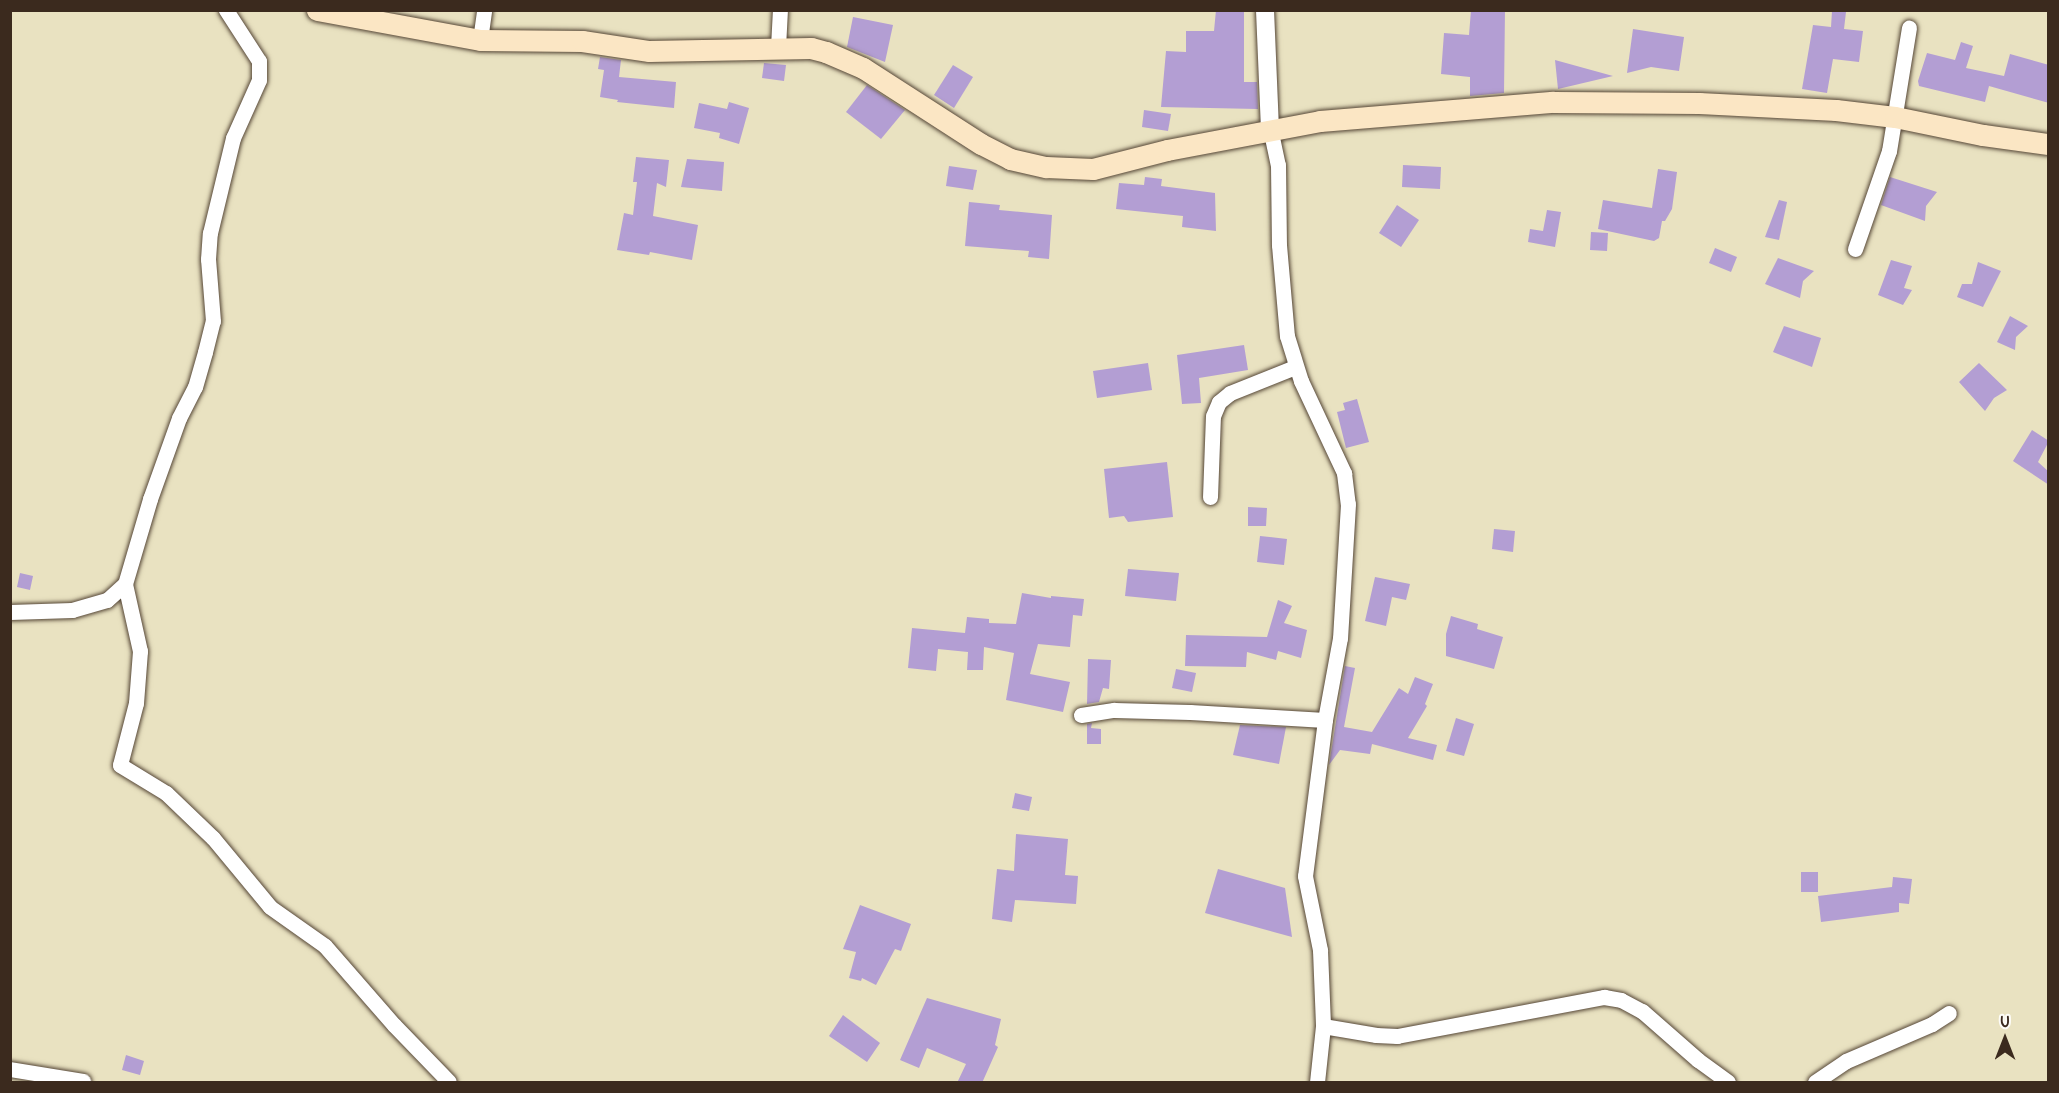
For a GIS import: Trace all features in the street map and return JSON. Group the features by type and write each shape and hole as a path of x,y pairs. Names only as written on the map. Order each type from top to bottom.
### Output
{"main road":[{"path":"317,10 480,40 582,41 649,51 778,47 826,52 888,82 981,144 1010,159 1046,168 1093,169 1167,150 1270,128 1320,121 1553,102 1733,104 1836,110 1894,117 1983,135 2049,144"}],"street":[{"path":"226,10 259,61 259,80 233,138 210,233 208,259 213,321 205,352 195,387 179,418 150,499 125,584 140,651 136,703 120,765 166,793 213,838 270,907 325,946 394,1025 449,1083"},
{"path":"480,40 484,10"},
{"path":"778,47 780,10"},
{"path":"1265,10 1270,128 1278,165 1279,244 1287,336 1295,367 1340,462 1348,504 1340,638 1324,720 1305,876 1317,926 1323,1026 1317,1083"},
{"path":"1855,249 1889,151 1909,28"},
{"path":"1210,497 1213,416 1219,402 1230,393 1295,367"},
{"path":"10,612 72,610 107,600 125,584"},
{"path":"1081,715 1114,710 1324,720"},
{"path":"1323,1026 1376,1035 1397,1036 1604,997 1621,1000 1642,1011 1728,1083"},
{"path":"1815,1083 1846,1061 1932,1024 1949,1013"},
{"path":"10,1069 83,1081"}],"building":[{"path":"1216,10 1244,10 1244,82 1257,82 1258,109 1161,107 1166,51 1186,52 1186,31 1214,31"},
{"path":"1471,10 1505,10 1504,93 1470,96 1470,77 1441,74 1444,33 1469,35"},
{"path":"1832,11 1846,12 1844,29 1863,31 1859,62 1833,59 1827,93 1802,89 1813,25 1831,27"},
{"path":"853,17 893,25 885,62 847,47"},
{"path":"1633,29 1684,37 1679,71 1651,67 1627,73"},
{"path":"1961,42 1973,46 1966,68 2004,76 2010,54 2049,65 2049,103 1989,86 1985,102 1919,86 1918,81 1927,53 1955,60"},
{"path":"600,57 621,60 619,77 676,82 674,108 617,102 618,100 600,97 604,70 598,69"},
{"path":"1555,60 1613,76 1558,89"},
{"path":"764,63 786,65 784,81 762,78"},
{"path":"953,65 973,77 954,108 934,95"},
{"path":"867,85 905,110 881,139 846,112"},
{"path":"729,102 749,108 739,144 719,138 720,133 694,128 699,103 727,109"},
{"path":"1144,110 1171,114 1168,131 1142,127"},
{"path":"636,157 669,160 666,187 657,183 653,216 698,225 692,260 650,252 649,255 617,250 624,213 633,215 637,182 633,182"},
{"path":"687,159 724,162 722,191 681,187"},
{"path":"1403,165 1441,167 1440,189 1402,187"},
{"path":"949,166 977,170 973,190 946,186"},
{"path":"1658,169 1677,172 1672,209 1665,221 1662,221 1659,238 1654,241 1598,229 1603,200 1652,208"},
{"path":"1145,177 1162,179 1161,186 1215,193 1216,231 1182,227 1183,216 1116,209 1119,183 1144,185"},
{"path":"1890,177 1937,192 1926,206 1925,221 1881,205"},
{"path":"1779,200 1787,202 1779,240 1765,237"},
{"path":"969,202 1000,205 999,210 1052,215 1049,259 1028,257 1029,251 965,246"},
{"path":"1397,205 1419,220 1401,247 1379,233"},
{"path":"1547,210 1561,212 1555,247 1528,242 1530,229 1543,231"},
{"path":"1591,232 1608,233 1607,251 1590,250"},
{"path":"1715,248 1737,257 1731,272 1709,263"},
{"path":"1778,258 1814,271 1803,281 1800,298 1765,284"},
{"path":"1891,260 1912,266 1904,288 1912,290 1903,305 1878,295"},
{"path":"1978,262 2001,271 1983,307 1957,297 1962,284 1972,284"},
{"path":"2010,316 2028,326 2016,337 2015,350 1997,342"},
{"path":"1784,326 1821,338 1812,367 1773,352"},
{"path":"1244,345 1248,370 1199,378 1201,403 1182,404 1177,355"},
{"path":"1148,363 1152,390 1097,398 1093,371"},
{"path":"1979,363 2007,390 1994,398 1985,411 1959,382"},
{"path":"1357,399 1369,442 1346,448 1337,412 1345,410 1343,403"},
{"path":"2032,430 2049,441 2038,462 2049,472 2049,485 2013,461"},
{"path":"1167,462 1173,517 1128,522 1124,516 1109,518 1104,469"},
{"path":"1248,507 1267,508 1266,526 1248,526"},
{"path":"1494,529 1515,531 1513,552 1492,549"},
{"path":"1260,536 1287,539 1284,565 1257,562"},
{"path":"1128,569 1179,573 1176,601 1125,596"},
{"path":"20,573 33,576 30,590 17,587"},
{"path":"1375,577 1410,584 1406,600 1392,597 1386,626 1365,621"},
{"path":"1022,593 1051,598 1051,596 1084,599 1082,616 1073,615 1070,647 1038,644 1030,674 1070,682 1063,712 1006,700 1014,653 984,647 983,670 967,670 968,652 938,649 936,671 908,668 912,628 965,633 967,617 989,619 989,623 1016,624"},
{"path":"1278,600 1292,606 1284,623 1307,630 1301,658 1278,651 1276,660 1247,652 1246,667 1185,666 1186,635 1267,637"},
{"path":"1451,616 1478,624 1477,629 1503,637 1494,669 1446,656 1446,634"},
{"path":"1088,659 1111,660 1109,689 1103,688 1099,702 1087,704"},
{"path":"1345,666 1355,668 1344,727 1372,732 1399,688 1408,694 1415,677 1433,684 1425,704 1427,706 1408,738 1437,745 1433,760 1372,744 1370,754 1340,750 1329,765"},
{"path":"1176,669 1196,673 1192,692 1172,688"},
{"path":"1456,718 1474,724 1464,756 1446,751"},
{"path":"1092,723 1091,728 1101,729 1101,744 1087,744 1087,724"},
{"path":"1240,725 1286,727 1279,764 1233,755"},
{"path":"1015,793 1032,797 1029,811 1012,808"},
{"path":"1016,834 1068,839 1065,875 1078,876 1076,904 1015,900 1012,922 992,919 997,869 1014,871"},
{"path":"1218,869 1285,888 1292,937 1205,913"},
{"path":"1801,872 1818,872 1818,892 1801,892"},
{"path":"1893,877 1912,879 1909,904 1899,903 1899,912 1821,922 1818,896 1892,887"},
{"path":"860,905 911,924 901,951 895,949 876,985 862,978 861,981 849,978 856,952 843,949"},
{"path":"927,998 1001,1019 995,1045 998,1047 982,1083 957,1083 966,1064 927,1048 919,1068 900,1060"},
{"path":"843,1015 880,1043 867,1062 829,1036"},
{"path":"126,1055 144,1061 140,1075 122,1070"}]}
